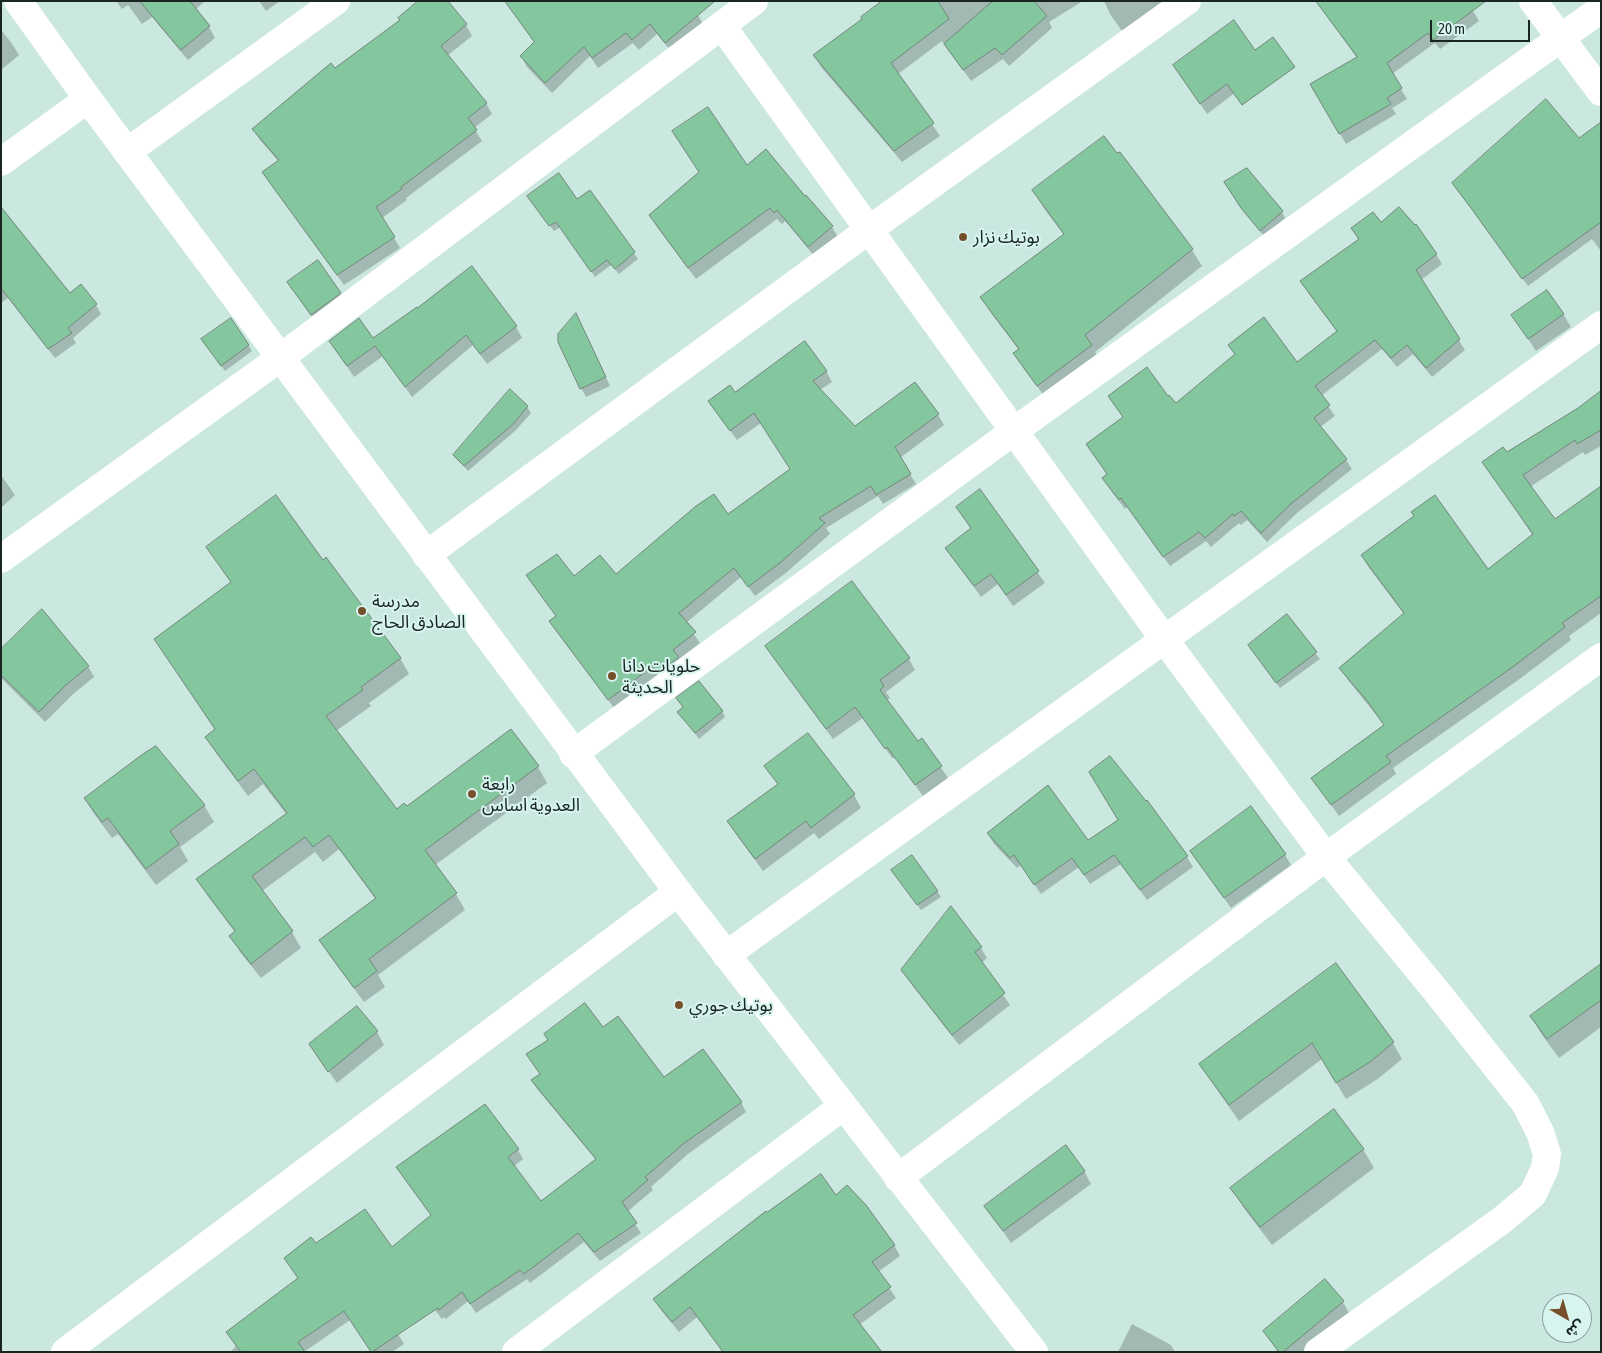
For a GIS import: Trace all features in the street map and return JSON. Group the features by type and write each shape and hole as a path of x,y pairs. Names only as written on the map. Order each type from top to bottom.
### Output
{"street":[{"path":"18,1 127,152 573,754 726,955 1034,1352"},
{"path":"127,152 336,1"},
{"path":"1,559 280,358 754,1"},
{"path":"426,555 870,229 1187,1"},
{"path":"1533,1 1601,92"},
{"path":"573,754 1014,431 1601,9"},
{"path":"722,26 1164,639 1326,857 1438,992 1525,1103 1540,1132 1546,1154 1545,1168 1533,1194 1502,1220 1318,1352"},
{"path":"1,162 88,99"},
{"path":"726,955 1601,325"},
{"path":"898,1178 1326,857 1601,657"},
{"path":"65,1352 678,892"},
{"path":"516,1352 843,1106"}],"building":[{"path":"140,1 190,1 210,26 181,50"},
{"path":"418,1 448,1 467,24 441,46 487,103 468,118 477,130 376,207 395,237 337,275 262,172 279,160 252,129 331,63 335,68 400,20 398,18"},
{"path":"505,1 715,1 665,43 650,24 632,40 626,33 592,58 584,47 545,83 520,56 534,42"},
{"path":"882,1 938,1 949,19 891,63 934,123 894,151 813,55 862,19 861,17"},
{"path":"993,1 1034,1 1047,16 1002,55 995,48 963,70 944,44"},
{"path":"1316,1 1486,1 1433,40 1428,33 1387,63 1402,88 1387,98 1391,104 1339,134 1310,84 1357,57"},
{"path":"1234,20 1255,50 1273,37 1295,67 1242,105 1227,84 1200,104 1173,65"},
{"path":"1546,99 1579,138 1601,122 1601,222 1522,279 1452,183"},
{"path":"708,107 747,165 766,149 833,226 808,247 777,210 774,213 770,208 688,268 649,215 699,172 672,131"},
{"path":"1104,136 1117,153 1120,152 1193,249 1085,335 1092,345 1037,386 1013,353 1019,349 980,297 1064,234 1032,190"},
{"path":"1247,168 1283,211 1260,231 1241,208 1224,182"},
{"path":"559,173 577,199 590,190 635,252 615,269 607,260 591,272 556,222 549,226 527,196"},
{"path":"1,207 70,293 81,284 97,304 68,328 72,333 48,349 1,288"},
{"path":"1399,207 1416,224 1437,254 1416,270 1460,339 1426,368 1407,345 1391,358 1375,340 1315,386 1330,405 1314,418 1347,459 1292,503 1261,533 1241,511 1234,516 1233,514 1205,538 1199,532 1163,557 1121,498 1119,500 1102,478 1107,474 1086,444 1123,417 1108,396 1147,367 1168,396 1176,403 1235,354 1228,345 1264,317 1297,362 1337,331 1300,281 1359,239 1351,228 1373,212 1381,222"},
{"path":"318,260 341,293 311,315 287,282"},
{"path":"472,266 517,326 480,354 466,335 405,387 375,346 347,366 329,341 359,318 373,338 417,308"},
{"path":"1547,290 1564,314 1528,339 1511,315"},
{"path":"576,313 606,377 580,389 558,342 558,334"},
{"path":"231,318 249,345 221,366 201,339"},
{"path":"805,341 827,371 813,381 855,426 915,382 939,414 895,447 911,474 876,495 871,486 819,518 825,523 781,562 748,587 734,568 679,613 696,632 673,650 679,657 658,673 653,666 608,700 549,621 556,616 526,575 557,554 574,576 600,555 616,574 696,506 714,494 728,514 790,469 754,413 730,431 708,401 730,385 735,392"},
{"path":"510,389 528,406 513,424 464,466 453,455"},
{"path":"1601,391 1601,430 1577,444 1575,440 1523,475 1555,519 1601,486 1601,596 1562,623 1565,627 1514,666 1386,756 1391,762 1331,805 1311,778 1384,725 1368,702 1339,668 1404,613 1361,555 1414,516 1411,512 1435,495 1488,569 1533,534 1482,462 1503,447 1507,452 1578,408"},
{"path":"980,489 1039,571 1006,595 991,574 974,586 945,548 971,528 956,507"},
{"path":"276,495 323,560 326,557 401,658 361,687 363,690 326,716 397,809 404,803 407,806 511,729 539,766 425,850 457,893 369,959 377,971 354,988 319,940 376,898 329,835 313,847 305,837 252,876 293,931 251,964 229,936 235,931 196,879 287,813 254,769 238,781 205,737 215,729 154,639 231,582 206,547"},
{"path":"852,581 910,658 880,680 884,686 880,690 918,741 922,738 942,766 915,785 887,747 885,749 855,707 826,729 765,646"},
{"path":"42,609 89,666 66,685 39,712 1,675 1,649"},
{"path":"1287,614 1317,652 1276,683 1248,645"},
{"path":"699,681 723,711 695,733 677,712 683,707 676,698"},
{"path":"808,733 855,794 811,828 806,821 755,859 727,821 778,784 764,766"},
{"path":"156,746 205,805 170,831 179,844 146,869 108,818 102,822 84,798"},
{"path":"1110,756 1147,800 1188,856 1140,890 1114,855 1084,875 1072,858 1034,885 1014,855 1010,858 987,833 1048,785 1088,840 1118,820 1089,772"},
{"path":"1251,806 1286,854 1224,898 1190,851"},
{"path":"912,855 938,891 917,905 891,870"},
{"path":"951,906 982,947 975,952 1005,993 952,1035 901,970"},
{"path":"1336,963 1394,1042 1370,1062 1336,1083 1312,1043 1229,1105 1199,1064"},
{"path":"1601,964 1601,1000 1547,1039 1530,1016"},
{"path":"585,1003 603,1027 618,1016 664,1077 703,1049 742,1102 683,1144 645,1177 648,1180 622,1202 637,1223 594,1252 578,1233 524,1274 520,1270 470,1304 462,1292 439,1310 438,1308 372,1352 344,1311 298,1342 305,1352 241,1352 226,1332 298,1278 284,1258 311,1237 316,1243 365,1209 392,1247 431,1215 396,1167 485,1104 519,1149 508,1157 541,1201 596,1159 531,1080 540,1074 526,1054 548,1040 544,1034"},
{"path":"357,1006 378,1031 328,1072 309,1044"},
{"path":"1334,1109 1364,1149 1260,1227 1230,1188"},
{"path":"1066,1145 1085,1171 1003,1231 984,1206"},
{"path":"821,1174 836,1195 847,1185 866,1205 895,1245 872,1262 891,1287 853,1315 882,1352 723,1352 690,1307 672,1322 653,1299 766,1211"},
{"path":"1325,1279 1344,1301 1283,1352 1279,1352 1263,1331"}],"place":[{"name":"بوتيك نزار","path":"963,237"},
{"name":"مدرسة الصادق الحاج","path":"362,611"},
{"name":"حلويات دانا الحديثة","path":"612,676"},
{"name":"رابعة العدوية اساس","path":"472,794"},
{"name":"بوتيك جوري","path":"679,1005"}]}
